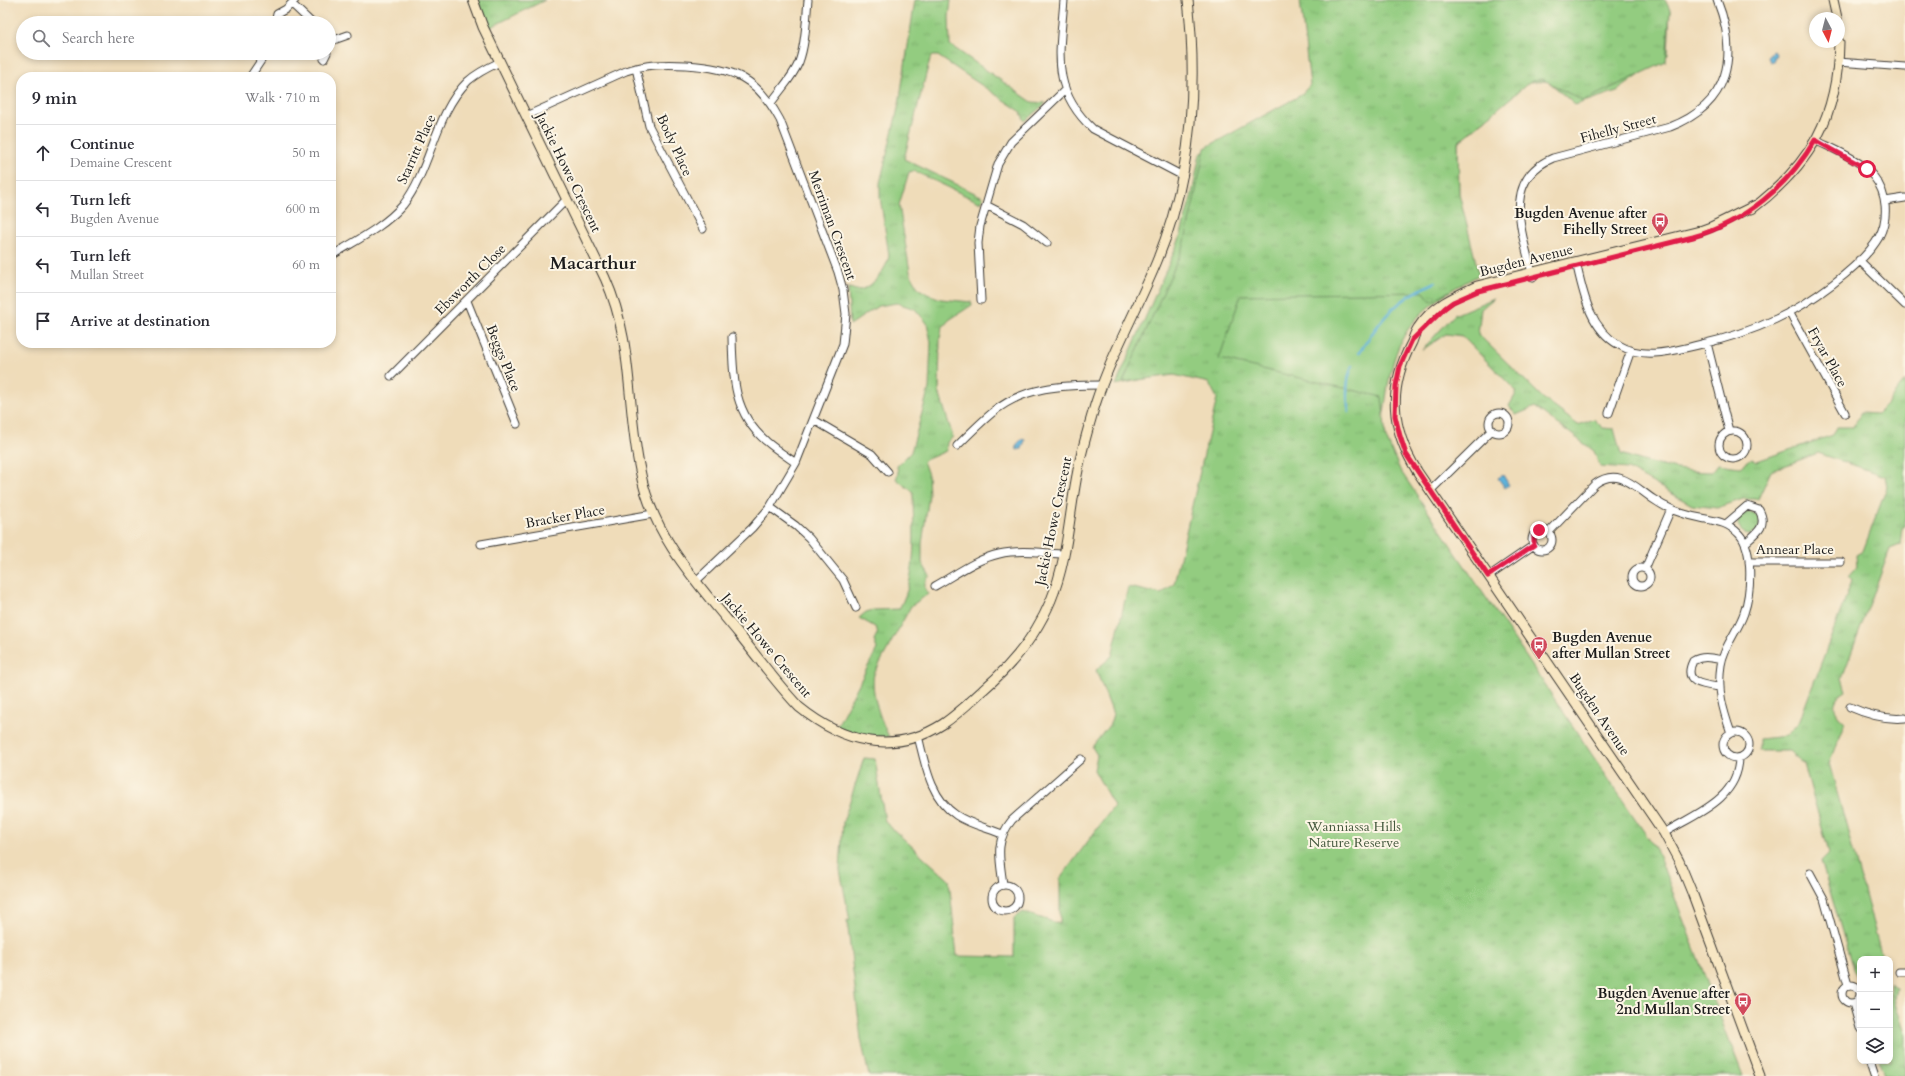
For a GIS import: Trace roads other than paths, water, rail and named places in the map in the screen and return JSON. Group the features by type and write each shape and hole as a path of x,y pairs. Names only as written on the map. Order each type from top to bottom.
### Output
{"street":[{"name":"Jackie Howe Crescent","path":"473,0 483,27 605,278 616,305 628,362 640,471 653,514 678,558 792,699 815,720 842,734 861,740 889,742 918,736 940,726 956,714 1014,660 1029,640 1051,601 1064,554 1078,470 1102,385 1157,262 1169,228 1183,176 1192,100 1193,61 1188,0"},
{"path":"771,103 793,73 799,62 808,0"},
{"path":"1064,0 1060,69 1065,90 1078,114 1093,129 1183,176"},
{"name":"Fihelly Street","path":"1532,275 1518,215 1521,194 1529,175 1542,162 1670,127 1684,122 1704,108 1713,98 1718,89 1728,64 1728,33 1717,0"},
{"path":"1833,0 1836,12"},
{"path":"277,16 277,14 293,2 306,16"},
{"path":"336,40 348,35"},
{"name":"Bugden Avenue","path":"1760,1076 1679,861 1664,833 1406,454 1395,416 1396,386 1400,366 1412,340 1445,308 1477,288 1678,239 1737,220 1784,182 1815,140 1831,103 1838,62 1839,48"},
{"path":"253,72 261,60"},
{"name":"Starritt Place","path":"336,253 382,224 403,204 419,179 450,106 458,92 475,76 500,62"},
{"path":"1838,62 1905,67"},
{"name":"Merriman Crescent","path":"526,116 636,68 665,64 721,68 737,74 752,83 771,103 782,127 836,265 845,299 846,317 843,344 796,463 784,486 770,507 752,528 696,581"},
{"name":"Body Place","path":"636,68 649,126 703,229"},
{"path":"981,300 978,243 986,205 998,164 1006,149 1022,130 1065,90"},
{"path":"1576,264 1585,298 1594,320 1618,345 1647,354 1664,354 1747,332 1790,312 1835,282 1859,260 1879,237 1884,220 1885,201 1875,178 1867,169 1815,140"},
{"path":"1885,201 1905,198"},
{"name":"Ebsworth Close","path":"391,376 567,199"},
{"path":"986,205 1024,224 1046,243"},
{"path":"1859,260 1905,305"},
{"name":"Beggs Place","path":"467,301 517,424"},
{"name":"Fryar Place","path":"1790,312 1845,413"},
{"path":"732,337 734,386 746,417 766,442 796,463"},
{"path":"1707,343 1729,431"},
{"path":"1609,413 1631,350"},
{"path":"957,446 993,412 1019,396 1049,387 1102,385"},
{"path":"814,420 872,454 888,472"},
{"path":"1430,491 1492,430"},
{"path":"1729,431 1740,432 1747,441 1745,452 1736,459 1725,457 1719,448 1720,438 1729,431"},
{"path":"1549,532 1595,484 1610,476 1619,477 1627,481 1657,502 1671,509 1726,524 1740,534 1745,543 1749,562 1748,602 1744,615 1730,639 1722,660 1719,687 1723,711 1731,733"},
{"path":"1726,524 1747,506 1759,510 1763,519 1761,530 1745,543"},
{"path":"770,507 796,526 809,538 843,580 856,608"},
{"path":"1645,569 1671,509"},
{"name":"Bracker Place","path":"480,544 653,514"},
{"path":"1542,530 1549,532 1552,540 1549,547 1541,550 1534,545 1532,538 1536,532 1542,530"},
{"path":"1488,576 1534,545"},
{"path":"935,586 978,562 1000,554 1015,552 1064,554"},
{"name":"Annear Place","path":"1749,562 1841,562"},
{"path":"1719,687 1696,683 1692,678 1690,671 1693,661 1697,658 1704,657 1722,660"},
{"path":"1850,707 1866,714 1881,718 1905,718"},
{"path":"1731,733 1742,733 1749,741 1748,752 1739,758 1733,758 1725,751 1724,741 1731,733"},
{"path":"918,736 930,780 940,800 961,818 1002,834"},
{"path":"1664,833 1724,796 1736,777 1739,758"},
{"path":"1003,885 999,851 1002,834 1012,820 1081,759"},
{"path":"1810,873 1824,899 1848,985"},
{"path":"1848,985 1855,986 1859,992 1859,999 1853,1003 1846,1002 1842,997 1842,990 1848,985"},
{"path":"1853,1003 1857,1017"},
{"path":"1870,1064 1874,1076"}],"water":[{"path":"1774,51 1776,54 1773,61 1770,62 1768,57 1769,54"},
{"path":"1022,439 1025,440 1022,449 1017,450 1016,445"},
{"path":"1503,475 1509,485 1505,488 1498,478"}],"waterway":[{"path":"1359,353 1375,329 1391,310 1410,295 1436,282"},
{"path":"1349,412 1347,389 1352,366"}],"place":[{"name":"Bugden Avenue after Fihelly Street","path":"1660,236"},
{"name":"Bugden Avenue after Mullan Street","path":"1539,660"},
{"name":"Bugden Avenue after 2nd Mullan Street","path":"1743,1016"}],"district":[{"name":"Macarthur","path":"593,263"}],"park label":[{"name":"Wanniassa Hills Nature Reserve","path":"1354,834"}]}
